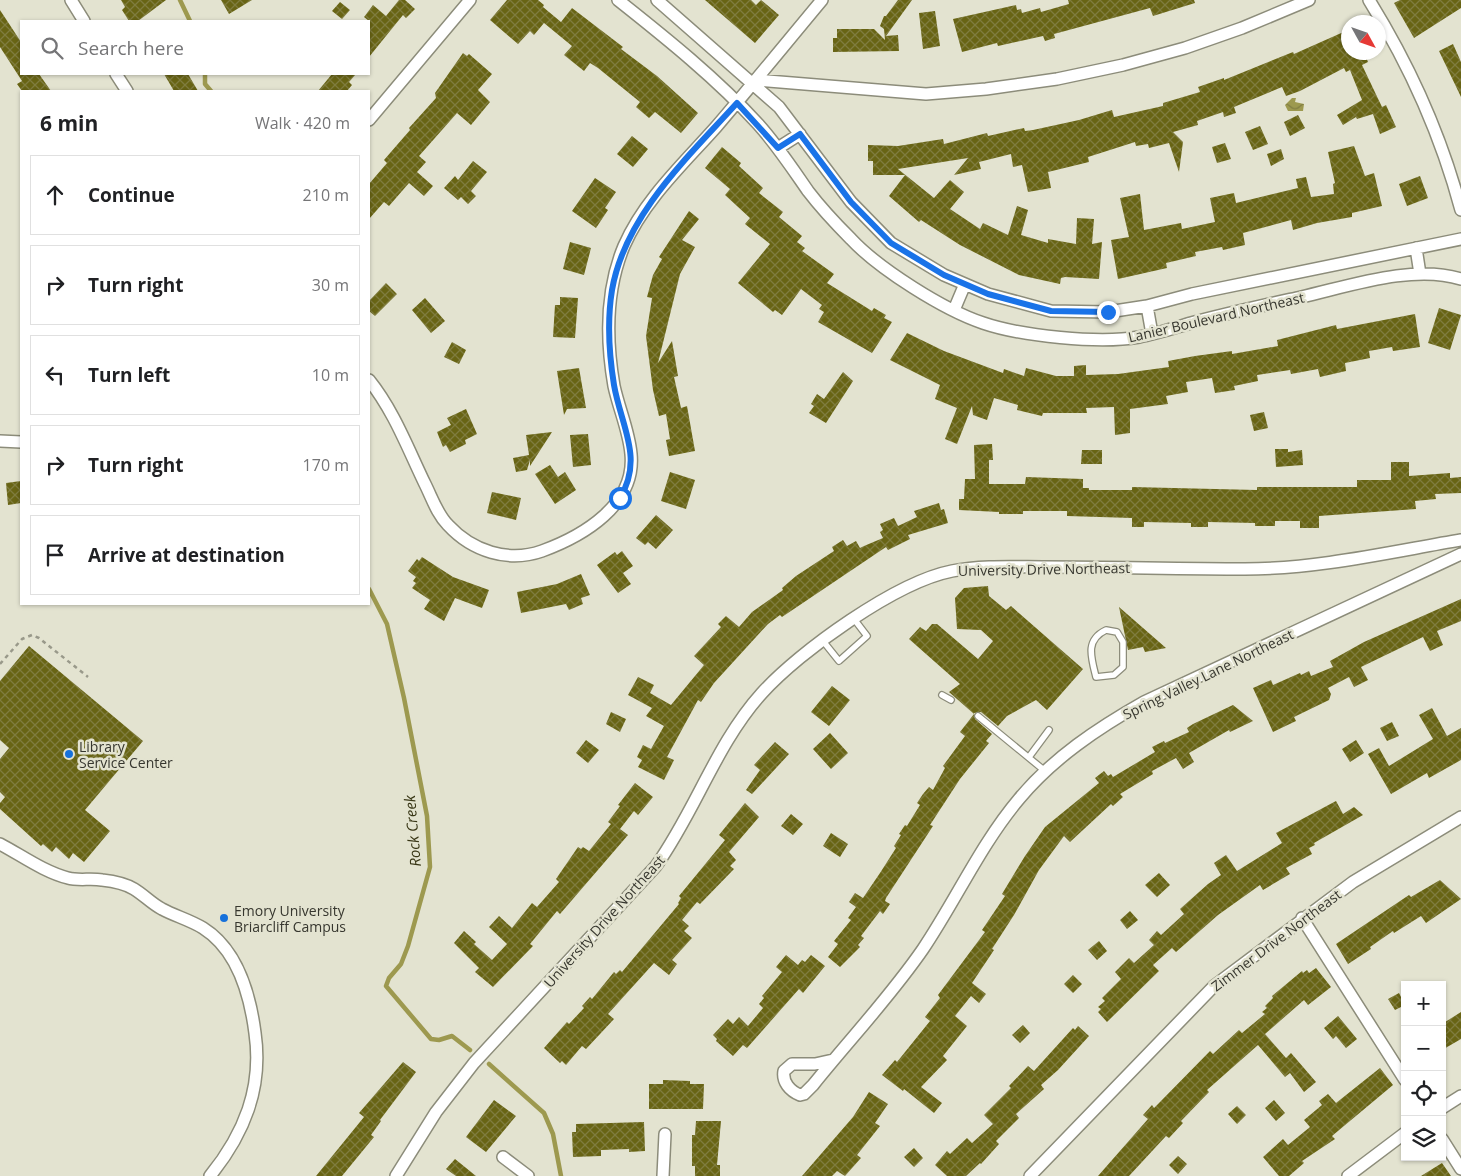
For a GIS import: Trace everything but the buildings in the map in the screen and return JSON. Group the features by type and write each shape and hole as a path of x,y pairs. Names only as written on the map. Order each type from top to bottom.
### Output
{"street":[{"path":"71,0 83,20"},
{"path":"370,119 470,0"},
{"name":"Lanier Boulevard Northeast","path":"618,0 737,103 778,148 809,193 853,242 896,276 940,304 983,323 1021,331 1089,340 1138,337 1205,319 1370,282 1420,274 1449,276 1461,279"},
{"name":"Lanier Boulevard Northeast","path":"656,0 755,82 779,107 851,202 891,243 944,275 988,294 1051,311 1108,312 1147,306 1192,294 1461,239"},
{"path":"370,382 393,418 439,513 453,530 472,544 494,553 524,556 554,546 607,514 626,489 632,467 628,436 614,384 610,351 610,307 625,244 649,204 755,82 822,0"},
{"path":"755,82 926,94 986,89 1057,79 1123,65 1185,48 1242,28 1309,0"},
{"path":"1369,0 1393,38 1425,104 1451,173 1461,210"},
{"path":"117,75 126,90"},
{"path":"778,148 800,134"},
{"path":"1416,248 1420,274"},
{"path":"954,310 965,284"},
{"path":"1147,306 1152,334"},
{"path":"0,441 20,442"},
{"name":"University Drive Northeast","path":"396,1176 436,1112 474,1063 656,866 677,836 715,760 749,709 773,682 823,641 898,591 917,582 966,569 1106,567 1271,568 1318,564 1461,540"},
{"name":"Spring Valley Lane Northeast","path":"833,1060 897,985 950,908 995,830 1019,799 1045,771 1112,720 1144,702 1461,554"},
{"name":"Zimmer Drive Northeast","path":"1030,1176 1214,986 1302,918 1353,882 1461,817"},
{"path":"0,844 50,871 69,878 101,880 133,888 160,909 204,928 228,950 242,979 253,1020 258,1057 257,1073 251,1106 245,1122 228,1153 210,1176"},
{"path":"1302,918 1401,1074"},
{"path":"1446,1105 1461,1096"},
{"path":"663,1176 664,1134"},
{"path":"1348,1176 1401,1136"},
{"path":"1446,1145 1461,1169"},
{"path":"503,1156 528,1176"}],"lane":[{"path":"823,641 839,661 868,636 854,619"},
{"path":"1106,630 1117,632 1123,642 1123,667 1114,676 1096,677 1091,657 1091,644 1097,634 1106,630"},
{"path":"942,695 951,700"},
{"path":"978,716 1045,771"},
{"path":"1029,757 1049,730"}],"path":[{"path":"0,664 22,639 32,635 39,638 88,677"}],"water":[{"path":"1292,98 1296,98 1295,102 1304,104 1303,111 1288,111 1285,105"}],"waterway":[{"name":"Rock Creek","path":"180,0 190,20"},
{"name":"Rock Creek","path":"205,75 205,84 210,90"},
{"name":"Rock Creek","path":"370,591 387,624 404,698 427,816 430,867 408,946 401,964 389,978 386,986 431,1039 439,1040 452,1036 470,1050"},
{"name":"Rock Creek","path":"489,1064 544,1113 553,1134 561,1176"}],"place":[{"name":"Library Service Center","path":"69,754"},
{"name":"Emory University Briarcliff Campus","path":"224,918"}],"route":[{"path":"620,498 626,489 632,467 628,436 614,384 610,351 610,307 612,290 620,259 625,244 649,204 737,103 778,148 800,134 851,202 891,243 944,275 988,294 1051,311 1108,312"}]}
